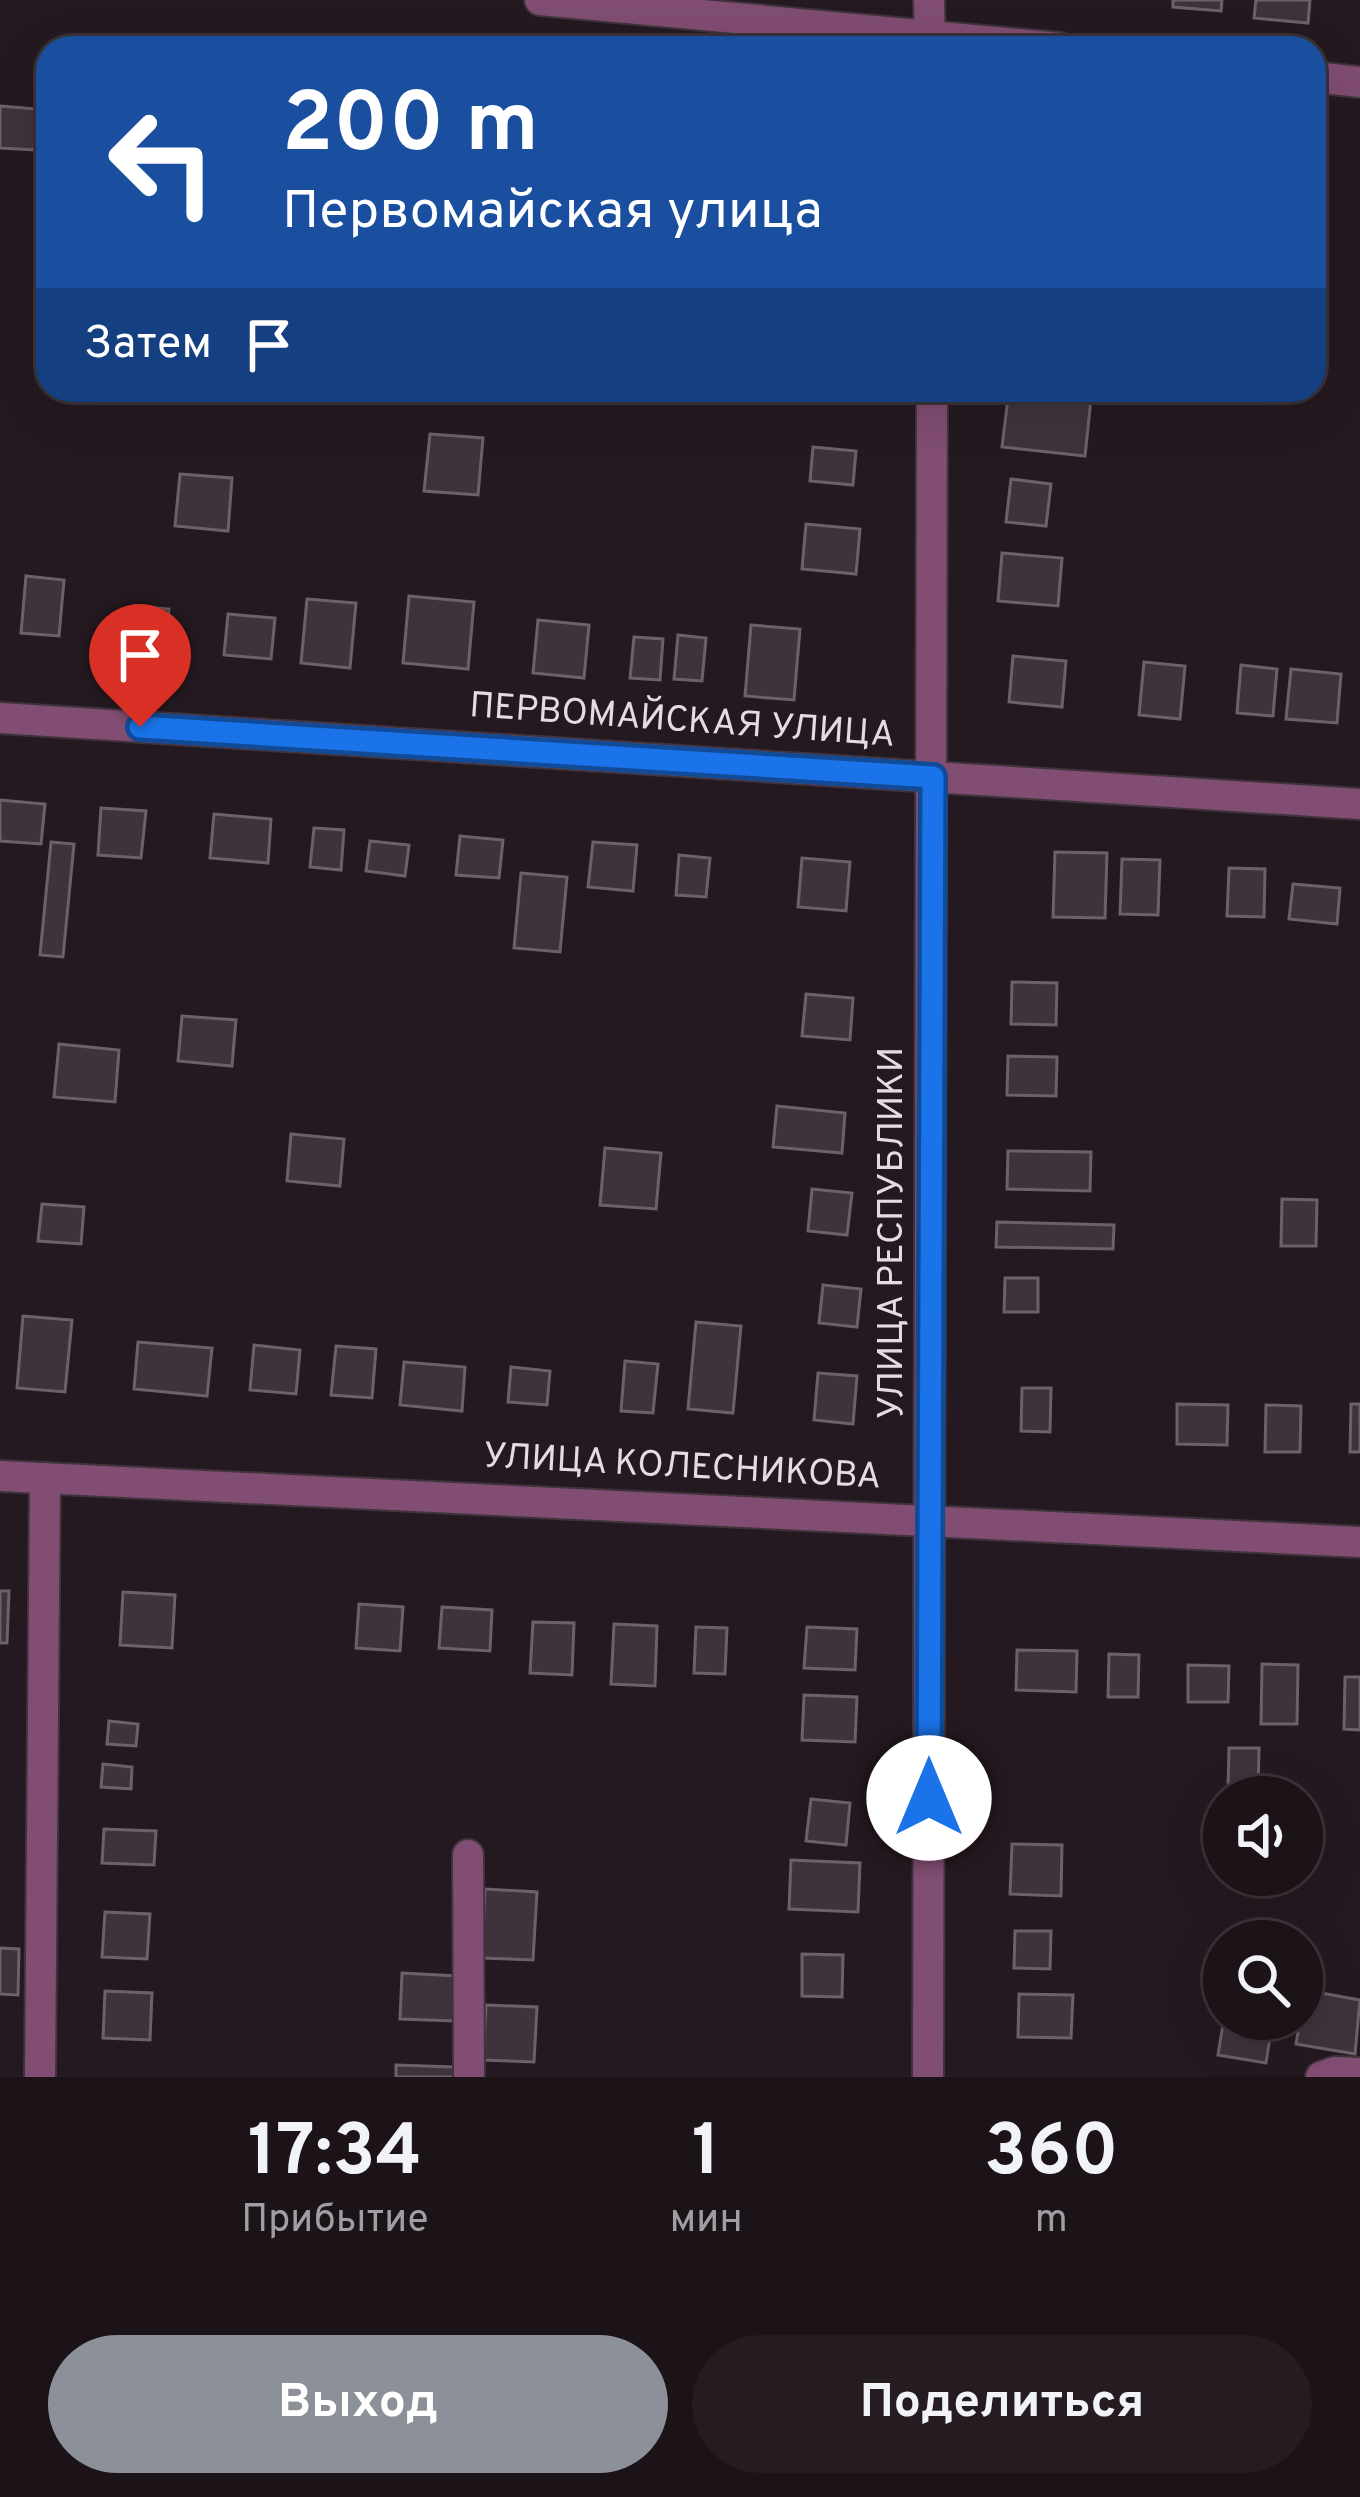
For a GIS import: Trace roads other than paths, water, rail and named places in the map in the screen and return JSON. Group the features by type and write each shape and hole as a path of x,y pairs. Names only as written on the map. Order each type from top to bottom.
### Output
{"street":[{"path":"540,0 882,36"},
{"path":"929,0 930,36"},
{"path":"1326,78 1360,82"},
{"name":"УЛИЦА РЕСПУБЛИКИ","path":"928,2077 932,402"},
{"name":"ПЕРВОМАЙСКАЯ УЛИЦА","path":"0,718 1360,804"},
{"name":"УЛИЦА КОЛЕСНИКОВА","path":"0,1476 1360,1542"},
{"path":"40,2077 45,1478"},
{"path":"468,1855 469,2077"},
{"path":"1321,2077 1334,2072 1360,2073"}]}
